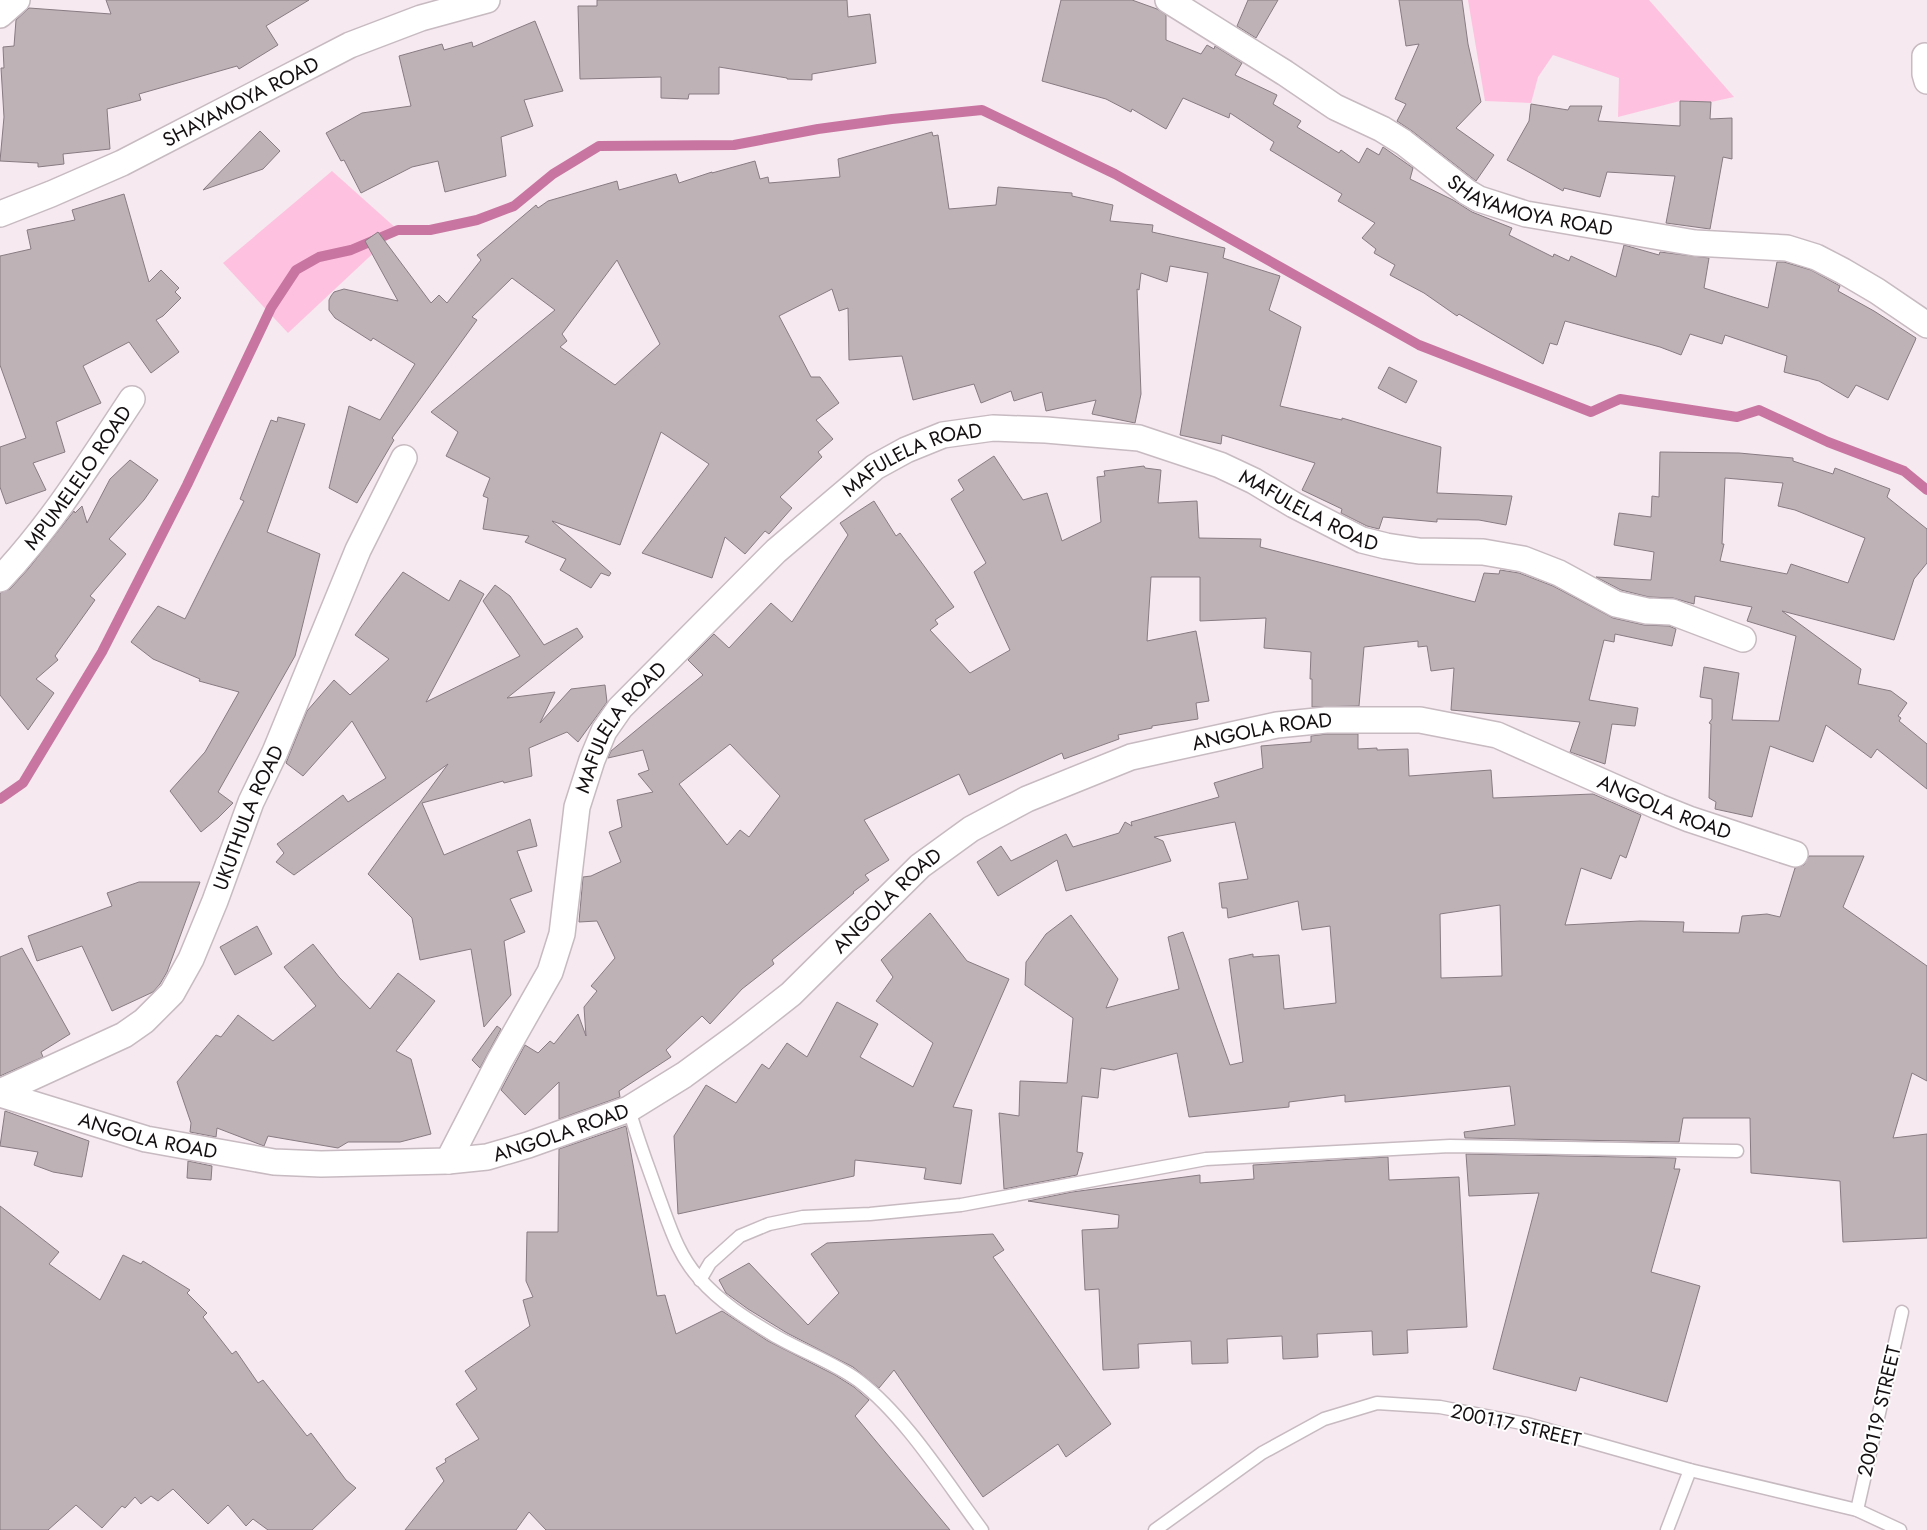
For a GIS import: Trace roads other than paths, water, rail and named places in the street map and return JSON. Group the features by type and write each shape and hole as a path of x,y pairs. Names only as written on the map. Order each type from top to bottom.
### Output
{"street":[{"path":"0,15 16,0"},
{"name":"SHAYAMOYA ROAD","path":"0,214 122,164 191,129 300,69 350,45 421,18 486,0"},
{"name":"SHAYAMOYA ROAD","path":"1168,0 1285,73 1335,107 1382,129 1403,142 1467,192 1479,199 1526,214 1695,243 1787,248 1816,257 1843,271 1877,291 1927,325"},
{"path":"1925,56 1927,80"},
{"name":"MPUMELELO ROAD","path":"0,579 20,558 64,501 132,399"},
{"name":"MAFULELA ROAD","path":"448,1161 500,1060 550,972 562,934 577,807 592,760 604,731 620,708 776,551 874,467 906,450 943,435 993,428 1046,430 1139,438 1220,465 1362,540 1420,551 1483,552 1523,559 1559,573 1616,604 1647,611 1672,612 1743,639"},
{"name":"UKUTHULA ROAD","path":"0,1093 124,1035 144,1021 172,993 191,959 216,901 251,802 275,752 358,550 404,458"},
{"name":"ANGOLA ROAD","path":"0,1093 146,1139 274,1162 321,1164 448,1161 487,1157 528,1146 629,1109 684,1075 791,994 920,866 971,829 1028,800 1131,757 1277,726 1326,720 1420,720 1498,735 1659,808 1795,854"}],"lane":[{"path":"629,1109 676,1242 700,1280 724,1302 773,1334 858,1380 884,1403 909,1432 982,1530"},
{"path":"700,1280 710,1263 740,1236 769,1224 803,1217 870,1214 961,1205 1206,1159 1450,1146 1737,1152"},
{"name":"200119 STREET","path":"1857,1510 1902,1312"},
{"name":"200117 STREET","path":"1155,1530 1262,1453 1324,1418 1377,1403 1440,1407 1527,1424 1690,1470 1857,1510 1900,1530"},
{"path":"1667,1530 1690,1470"}],"waterway":[{"path":"0,799 23,783 102,652 187,485 271,308 296,270 319,257 351,250 398,230 430,230 477,220 514,206 553,174 599,146 734,145 818,129 982,110 1115,174 1419,345 1591,412 1620,399 1737,417 1759,410 1828,442 1904,471 1927,490"}]}
